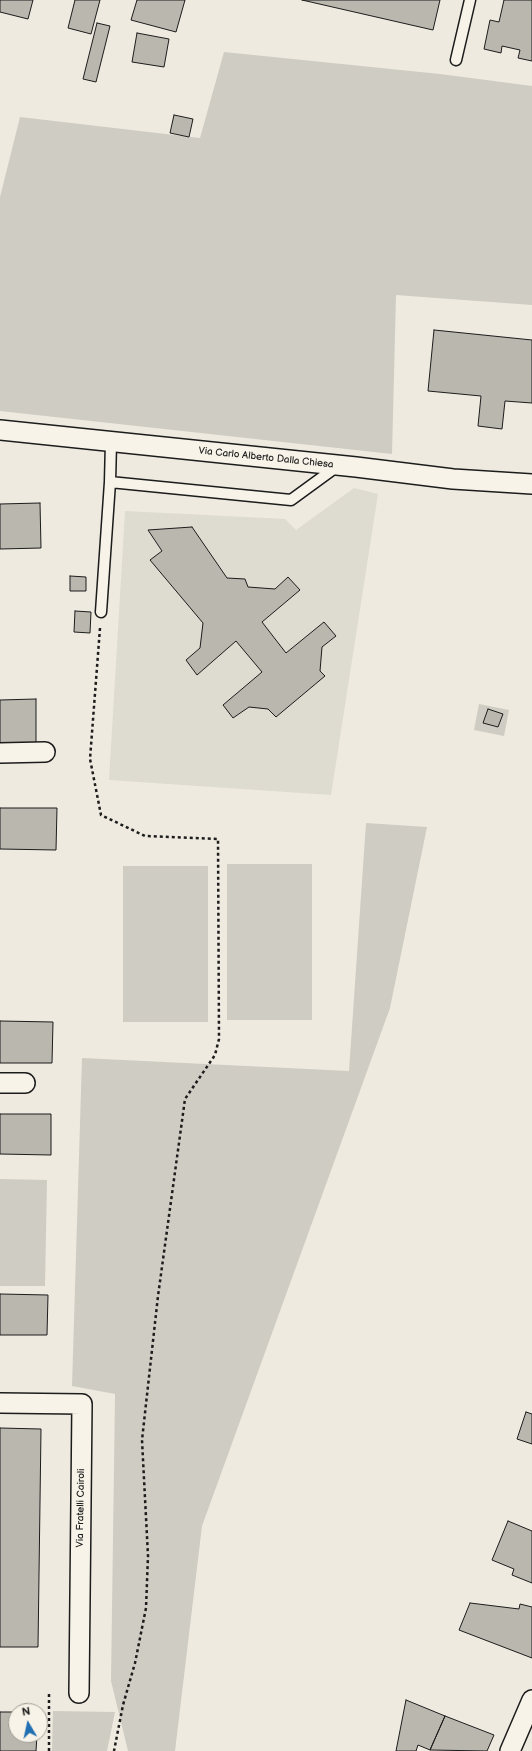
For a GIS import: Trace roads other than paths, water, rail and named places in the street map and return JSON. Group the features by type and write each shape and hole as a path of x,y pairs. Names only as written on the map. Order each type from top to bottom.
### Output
{"street":[{"name":"Via Carlo Alberto Dalla Chiesa","path":"0,430 338,465 453,479 532,484"},
{"path":"0,753 45,752"},
{"path":"0,1083 25,1083"},
{"name":"Via Fratelli Cairoli","path":"0,1403 82,1404 79,1693"},
{"path":"510,1751 532,1700"}],"lane":[{"path":"456,60 470,0"},
{"path":"101,612 110,482 111,442"},
{"path":"110,482 291,500 338,465"}]}
